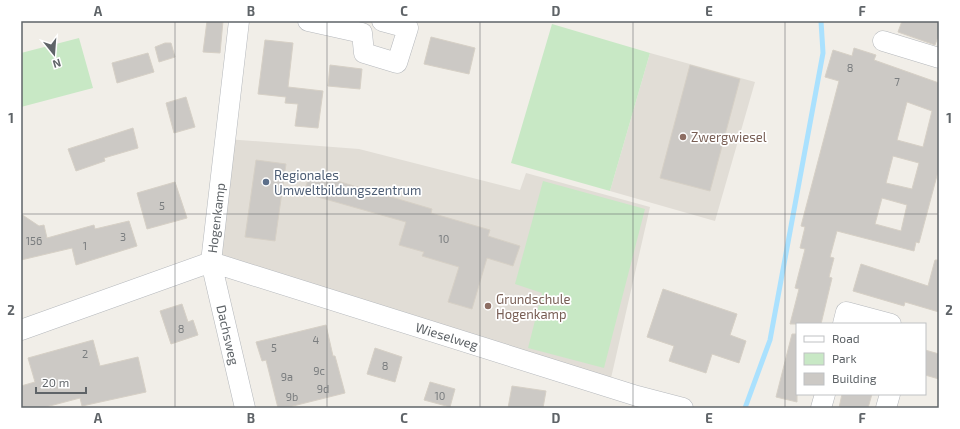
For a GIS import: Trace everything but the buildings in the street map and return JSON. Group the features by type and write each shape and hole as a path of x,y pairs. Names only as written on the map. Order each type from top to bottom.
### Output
{"street":[{"name":"Hogenkamp","path":"21,330 211,262 239,21"},
{"path":"308,21 368,27 364,53 397,63 408,28 382,21"},
{"path":"883,41 939,58"},
{"name":"Dachsweg","path":"211,262 245,408"},
{"name":"Wieselweg","path":"211,262 623,391 683,408"},
{"path":"843,323 846,312 887,323"},
{"path":"821,408 825,395"},
{"path":"886,408 890,395"}],"shaded area":[{"name":"Zwergwiesel","path":"650,53 755,82 715,221 610,191"},
{"name":"Grundschule Hogenkamp","path":"226,139 359,149 520,190 526,173 650,207 609,387 211,262"}],"green space":[{"path":"552,24 650,53 610,191 511,163"},
{"path":"79,38 93,88 21,107 21,53"},
{"path":"543,181 645,209 604,368 528,348 542,293 515,284"}],"waterway":[{"path":"745,408 770,340 823,53 821,21"}],"place":[{"name":"Zwergwiesel","path":"683,137"},
{"name":"Regionales Umweltbildungszentrum","path":"266,182"},
{"name":"Grundschule Hogenkamp","path":"488,306"}]}
